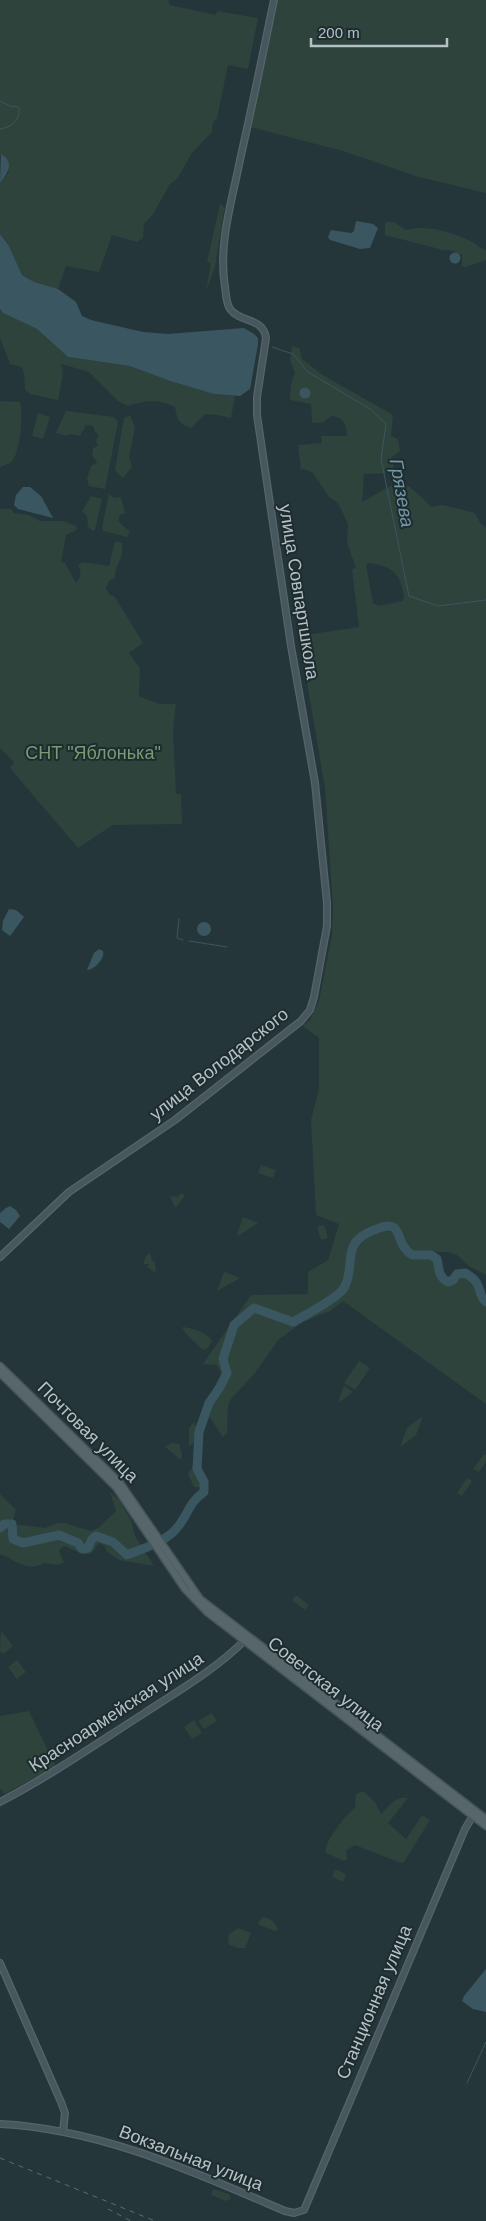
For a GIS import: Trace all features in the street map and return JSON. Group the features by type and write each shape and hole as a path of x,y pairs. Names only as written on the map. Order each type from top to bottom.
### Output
{"main road":[{"name":"Почтовая улица","path":"0,1366 120,1483 152,1534"},
{"name":"Почтовая улица","path":"0,1373 116,1487 164,1551"},
{"name":"Советская улица","path":"164,1551 200,1599 474,1814 486,1826"},
{"name":"Советская улица","path":"164,1551 196,1602 212,1617 474,1814 486,1819"}],"street":[{"name":"улица Совпартшкола","path":"274,0 231,204 222,259 229,307 235,313 261,325 266,332 257,397 258,427 320,825"},
{"name":"улица Володарского","path":"0,1257 69,1192 175,1120 306,1016 314,997 327,926 320,825"},
{"name":"Красноармейская улица","path":"0,1802 36,1783 158,1703 229,1656 245,1640"},
{"name":"Станционная улица","path":"306,2207 410,1954 464,1829 474,1814"},
{"path":"0,1963 65,2113 63,2132"},
{"name":"Вокзальная улица","path":"0,2124 63,2132 105,2142 150,2156 291,2213 301,2212 306,2207"}],"green space":[{"path":"0,0 168,0 170,5 216,15 217,11 258,18 248,69 228,65 217,118 213,122 212,132 192,153 177,179 170,184 153,214 144,224 143,238 137,242 112,235 99,272 66,266 58,289 34,282 22,275 9,246 0,234 0,183 9,172 0,154"},
{"path":"278,0 486,0 486,193 419,177 343,151 250,127"},
{"path":"220,204 225,208 215,267 206,291 211,263 207,262"},
{"path":"387,222 394,222 406,230 422,228 440,230 457,235 486,250 486,260 465,267 462,266 462,255 450,250 443,250 385,235 385,224"},
{"path":"0,309 3,313 37,329 68,357 130,366 170,381 214,394 235,396 231,418 205,414 191,428 179,421 175,407 152,401 128,406 118,401 89,372 61,364 63,373 58,400 30,394 25,390 22,367 10,364 0,338"},
{"path":"292,346 299,348 302,359 321,374 393,415 391,436 398,439 400,451 392,457 394,467 391,473 364,474 362,502 394,484 409,486 432,507 443,505 475,513 480,523 486,528 486,1275 469,1266 457,1255 447,1252 420,1251 408,1253 414,1258 425,1257 435,1260 438,1276 445,1283 455,1281 458,1277 469,1279 473,1282 486,1304 486,1404 343,1301 330,1311 303,1322 279,1339 255,1373 230,1400 227,1433 223,1437 203,1408 221,1374 217,1365 203,1364 251,1295 308,1294 308,1272 328,1260 339,1224 316,1215 311,1120 319,1089 319,1038 303,1026 310,1020 319,1001 332,934 333,907 325,788 299,636 359,627 352,569 356,568 347,543 348,524 338,503 329,497 313,473 301,469 298,445 322,443 321,436 347,436 346,428 342,420 332,416 323,422 312,423 311,404 290,400 291,384 295,373 290,360","holes":["368,563 389,569 398,576 403,589 404,597 402,601 379,606 373,603 366,565"]},
{"path":"0,401 20,402 22,414 15,455 12,462 0,468"},
{"path":"66,411 114,417 118,422 105,489 89,486 87,479 91,466 97,463 92,455 93,448 98,446 96,441 99,435 95,432 93,426 86,425 80,436 56,433"},
{"path":"38,413 50,417 43,439 32,436"},
{"path":"130,415 135,428 129,457 132,467 123,478 115,470 124,418"},
{"path":"109,494 114,498 121,497 125,513 120,515 118,521 130,532 127,537 103,531 102,527"},
{"path":"91,496 102,499 95,530 93,531 88,527 87,516 82,511"},
{"name":"СНТ \"Яблонька\"","path":"0,509 11,509 14,513 28,515 40,521 63,521 76,526 77,530 66,535 61,562 65,563 76,583 80,575 78,565 83,562 109,566 115,541 122,543 123,549 115,578 109,581 106,588 109,594 115,597 143,643 129,653 140,668 139,696 159,704 176,704 173,729 176,794 181,794 182,824 113,825 78,848 10,768 14,762 0,748"},
{"path":"261,1165 276,1170 273,1178 258,1173"},
{"path":"182,1193 185,1196 175,1208 170,1196 177,1197"},
{"path":"243,1217 258,1223 238,1236 237,1234"},
{"path":"324,1225 328,1238 321,1240 317,1227"},
{"path":"149,1253 153,1260 151,1261 155,1262 156,1273 147,1267 149,1264 143,1264"},
{"path":"225,1272 240,1278 217,1291 223,1274"},
{"path":"182,1327 195,1329 207,1335 212,1341 208,1348 203,1350 186,1334"},
{"path":"359,1361 370,1368 355,1390 344,1383"},
{"path":"344,1385 353,1392 338,1403"},
{"path":"423,1416 416,1435 400,1447 407,1428"},
{"path":"194,1422 197,1428 195,1442 189,1446 189,1428"},
{"path":"171,1443 179,1444 182,1453 181,1460 165,1447"},
{"path":"484,1454 486,1455 486,1462 479,1472 473,1469"},
{"path":"194,1465 197,1466 204,1482 200,1487 194,1487 188,1474"},
{"path":"467,1478 472,1481 462,1496 457,1493"},
{"path":"110,1492 119,1500 131,1520 135,1536 154,1566 119,1560 107,1552 105,1546 99,1543 91,1554 83,1554 64,1546 59,1550 64,1563 57,1565 44,1563 32,1567 22,1565 0,1554 0,1494 16,1510 12,1524 45,1528 58,1523 64,1523 91,1531 98,1528 116,1511"},
{"path":"296,1595 309,1605 305,1610 292,1600"},
{"path":"1,1631 13,1646 3,1654 0,1651"},
{"path":"17,1660 26,1672 17,1679 8,1667"},
{"path":"29,1711 56,1767 4,1794 0,1788 0,1716"},
{"path":"212,1713 217,1721 204,1729 198,1721"},
{"path":"194,1720 202,1733 192,1739 184,1727"},
{"path":"363,1791 375,1802 381,1814 396,1800 404,1797 408,1798 388,1823 406,1839 421,1817 424,1816 430,1820 404,1862 401,1863 355,1845 346,1850 347,1859 344,1861 326,1853 331,1836 341,1822 355,1808 356,1794"},
{"path":"335,1869 346,1874 343,1882 332,1877"},
{"path":"263,1917 272,1921 278,1930 275,1931 259,1925 258,1922"},
{"path":"238,1928 251,1933 245,1948 237,1948 228,1944 229,1934"},
{"path":"213,2189 229,2194 231,2199 226,2201 211,2195"}],"water":[{"path":"1,154 8,160 9,168 0,183"},
{"path":"356,221 373,224 378,228 370,248 360,249 330,240 328,237 331,230 351,233 354,231"},
{"path":"0,234 9,246 22,275 34,282 58,289 76,302 82,316 91,320 143,332 168,334 244,328 254,334 258,338 258,344 250,389 240,396 214,394 170,381 130,366 68,357 37,329 3,313 0,309"},
{"path":"455,252 461,258 455,264 449,258"},
{"path":"305,387 311,393 305,399 299,393"},
{"path":"23,487 30,487 41,496 53,518 18,509 14,505 16,495"},
{"path":"9,909 16,910 24,917 10,936 2,930 3,921"},
{"path":"204,922 209,924 211,929 209,934 204,936 199,934 197,929 199,924"},
{"path":"99,949 103,951 101,961 90,970 87,970 94,953"},
{"path":"10,1206 20,1216 9,1229 0,1222 0,1213"},
{"path":"486,1969 486,2012 473,2009 462,2001"}],"waterway":[{"name":"Грязева","path":"0,101 19,108 17,120 8,127 0,129"},
{"name":"Грязева","path":"272,347 293,354 308,372 370,409 386,424 381,459 409,596 438,606 486,600"},
{"path":"179,919 177,938 183,940"},
{"path":"189,941 227,947"},
{"path":"0,1528 4,1524 12,1524 13,1539 23,1543 59,1535 78,1543 82,1549 88,1548 92,1539 96,1536 113,1542 127,1555 153,1545 171,1534 180,1524 191,1505 204,1492 204,1482 197,1469 199,1432 209,1403 227,1373 223,1359 234,1325 254,1308 293,1322 329,1301 344,1288 348,1279 353,1248 356,1241 363,1235 381,1227 393,1227 397,1231 402,1245 412,1255 431,1255 437,1259 441,1275 448,1282 453,1280 457,1274 465,1273 471,1277 478,1285 481,1296 486,1302"},
{"path":"467,2083 486,2042"}],"railway":[{"path":"0,2158 155,2221"},
{"path":"108,2209 131,2221"}]}
